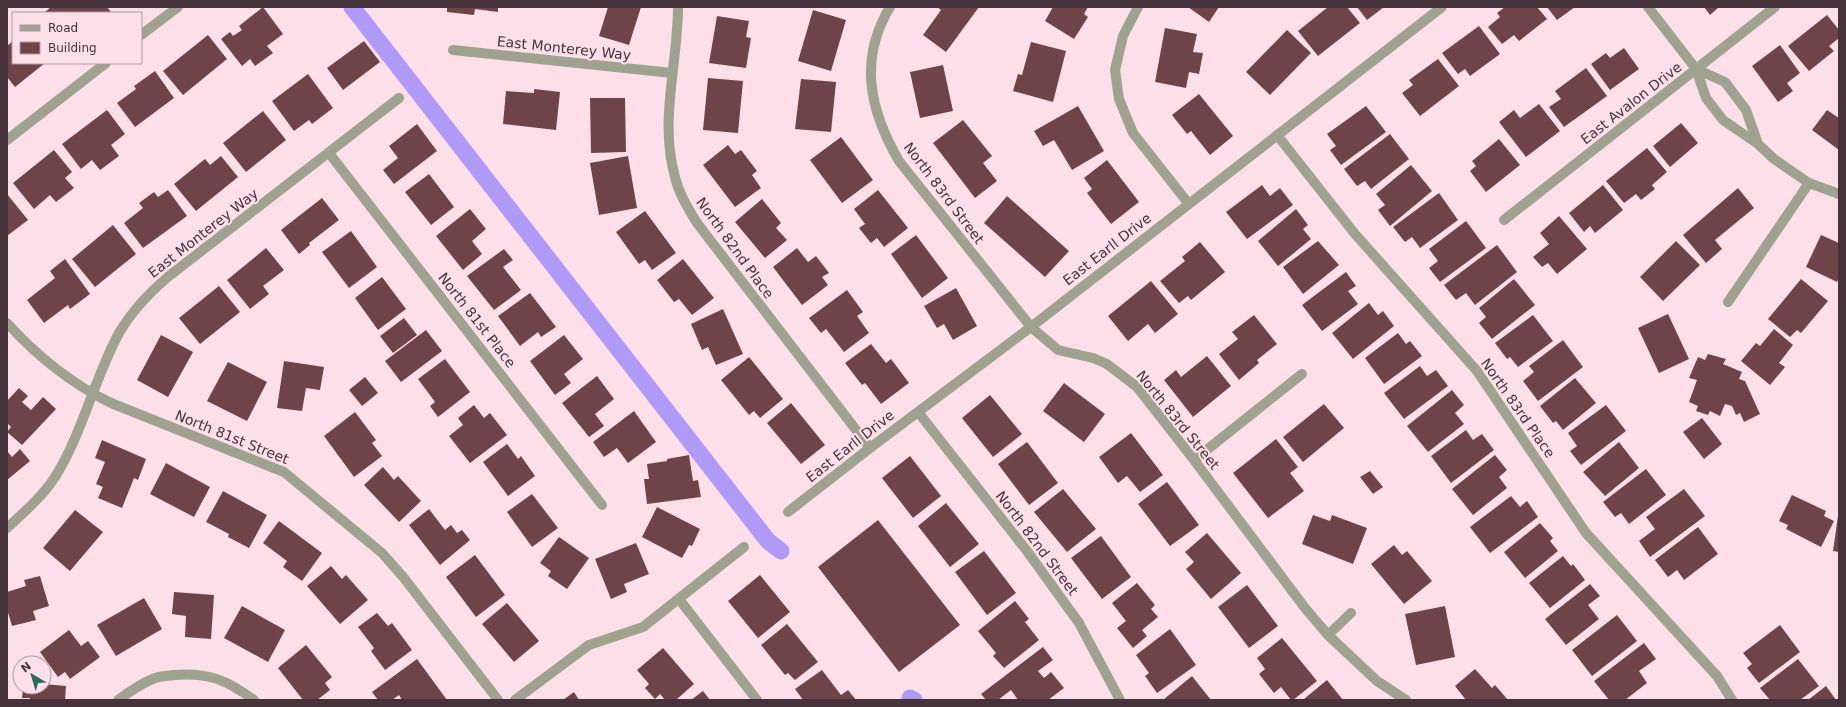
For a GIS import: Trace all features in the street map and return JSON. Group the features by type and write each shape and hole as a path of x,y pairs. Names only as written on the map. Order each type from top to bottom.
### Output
{"street":[{"path":"142,34 178,7"},
{"name":"North 82nd Place","path":"678,7 678,28 668,116 669,149 675,178 684,201 697,223 870,448"},
{"name":"North 83rd Street","path":"890,7 881,22 874,47 870,72 872,94 878,119 888,141 900,161 1031,327 1058,350 1093,358 1117,370 1137,387 1305,608 1328,635 1377,681 1406,700"},
{"path":"1138,7 1123,36 1115,70 1119,99 1133,133 1188,204"},
{"name":"East Earll Drive","path":"788,512 870,448 1031,327 1442,7"},
{"path":"1648,7 1696,69 1706,98 1723,120 1758,144 1774,159 1809,183 1839,194"},
{"name":"East Avalon Drive","path":"1504,220 1775,7"},
{"name":"East Monterey Way","path":"453,50 672,73"},
{"path":"7,140 105,64"},
{"path":"1696,69 1725,82 1746,110 1758,144"},
{"name":"East Monterey Way","path":"7,528 41,496 55,477 77,435 92,394 120,332 134,312 153,290 399,98"},
{"name":"North 83rd Place","path":"1277,135 1355,234 1477,371 1586,533 1716,676 1732,700"},
{"name":"North 81st Place","path":"329,153 602,505"},
{"path":"1728,302 1809,183"},
{"name":"North 81st Street","path":"7,323 40,356 92,394 284,472 382,553 404,578 498,700"},
{"path":"1194,460 1302,374"},
{"name":"North 82nd Street","path":"918,412 1027,551 1079,623 1120,700"},
{"path":"515,700 589,645 643,627 744,547"},
{"path":"679,599 757,700"},
{"path":"1328,635 1351,613"},
{"path":"118,700 132,690 156,677 189,674 208,676 224,680 254,700"}],"building":[{"path":"51,7 107,7 111,12 45,12"},
{"path":"263,7 283,34 267,46 273,53 255,66 250,59 242,66 221,39 230,32 233,36 242,30 239,26"},
{"path":"447,7 498,7 498,12 475,9 474,15 447,12"},
{"path":"608,7 641,7 629,45 599,36"},
{"path":"937,7 979,7 946,52 923,35 941,10"},
{"path":"1053,7 1088,7 1084,14 1088,17 1074,39 1045,21"},
{"path":"1188,7 1219,7 1209,22"},
{"path":"1328,7 1347,7 1360,23 1318,56 1298,31"},
{"path":"1357,7 1384,7 1367,20"},
{"path":"1505,7 1537,7 1547,19 1519,41 1514,35 1502,44 1488,27 1500,17 1497,13"},
{"path":"1547,7 1575,7 1557,20"},
{"path":"1704,7 1719,7 1710,15"},
{"path":"813,10 846,20 831,71 798,61"},
{"path":"1827,15 1839,30 1839,38 1829,46 1834,51 1809,71 1788,46"},
{"path":"717,16 749,21 746,37 751,38 746,68 709,63"},
{"path":"1479,26 1500,54 1470,76 1465,69 1458,74 1442,53"},
{"path":"1165,28 1197,34 1193,52 1203,53 1199,74 1189,72 1186,88 1155,82"},
{"path":"1287,30 1311,53 1270,95 1246,72"},
{"path":"208,35 227,59 183,95 163,71"},
{"path":"364,41 380,62 343,90 327,68"},
{"path":"12,42 12,64 44,64 15,87 7,77 7,46"},
{"path":"1031,42 1066,51 1053,102 1013,91 1018,74 1022,75"},
{"path":"1780,45 1800,73 1787,83 1793,91 1778,102 1752,66"},
{"path":"1624,48 1639,69 1610,90 1591,64 1606,53 1610,58"},
{"path":"1438,59 1459,86 1420,116 1402,93 1413,85 1409,80"},
{"path":"943,65 953,111 920,118 910,72"},
{"path":"1586,68 1607,96 1564,127 1549,107 1561,99 1555,91"},
{"path":"155,71 174,98 135,127 117,103 136,89 134,86"},
{"path":"308,74 333,108 312,124 309,120 294,131 272,101"},
{"path":"708,78 743,81 738,133 703,130"},
{"path":"801,79 836,82 831,132 795,129"},
{"path":"534,89 560,92 556,130 503,124 506,91 534,93"},
{"path":"1199,94 1233,136 1210,155 1191,131 1187,134 1172,115"},
{"path":"590,98 625,98 626,152 591,153"},
{"path":"1539,104 1560,131 1526,157 1499,122 1514,110 1520,118"},
{"path":"1078,106 1104,151 1072,170 1054,140 1043,146 1034,131"},
{"path":"1366,106 1386,132 1341,165 1330,150 1336,146 1327,134"},
{"path":"107,110 125,134 111,145 119,156 100,170 92,160 81,169 62,144"},
{"path":"1827,110 1839,118 1839,150 1812,130"},
{"path":"263,111 286,140 246,172 223,143"},
{"path":"963,120 992,156 983,163 997,181 975,198 933,143"},
{"path":"1681,123 1698,143 1670,167 1653,146"},
{"path":"417,124 437,151 394,184 383,170 398,158 389,146"},
{"path":"1390,134 1409,159 1371,189 1365,181 1357,186 1344,169"},
{"path":"841,137 873,180 842,203 810,160"},
{"path":"1499,139 1520,165 1486,192 1470,171 1476,166 1472,161"},
{"path":"728,145 735,154 741,150 757,171 752,175 761,188 735,207 703,165"},
{"path":"1647,148 1667,172 1652,185 1655,189 1641,200 1636,194 1624,203 1606,181"},
{"path":"54,150 72,172 65,178 74,188 56,202 50,195 34,209 13,183"},
{"path":"221,156 238,177 196,211 174,184 205,159 210,165"},
{"path":"628,156 637,208 599,215 590,163"},
{"path":"1107,160 1139,202 1111,224 1087,193 1092,189 1084,178"},
{"path":"1411,165 1432,191 1390,226 1378,210 1385,205 1376,194"},
{"path":"429,174 454,207 431,225 405,192"},
{"path":"1262,185 1270,196 1280,188 1293,205 1247,239 1226,212"},
{"path":"1603,185 1623,210 1595,233 1590,226 1584,232 1569,213"},
{"path":"1738,188 1754,208 1715,240 1722,249 1706,263 1683,235"},
{"path":"168,190 187,216 143,248 124,223 143,208 139,203 154,192 158,197"},
{"path":"878,190 908,228 884,247 877,238 871,243 859,228 865,224 854,209"},
{"path":"1439,193 1458,220 1420,248 1412,237 1405,242 1393,227"},
{"path":"7,194 28,220 7,236"},
{"path":"1007,196 1069,251 1045,277 984,223"},
{"path":"322,198 339,220 309,243 310,245 299,254 281,230"},
{"path":"762,199 781,223 776,228 787,240 765,258 735,222"},
{"path":"470,209 486,229 472,241 482,254 463,270 436,236"},
{"path":"1296,209 1308,225 1303,229 1311,239 1278,266 1258,241"},
{"path":"645,211 676,253 652,270 645,260 639,264 616,232"},
{"path":"1559,216 1587,249 1557,274 1548,263 1542,267 1533,257 1549,244 1540,233"},
{"path":"1466,221 1486,248 1440,282 1429,268 1438,261 1429,249"},
{"path":"113,225 136,254 95,287 72,259"},
{"path":"351,231 377,267 349,288 322,252"},
{"path":"916,235 948,278 922,298 891,254"},
{"path":"1821,235 1839,243 1839,277 1837,282 1806,267"},
{"path":"1318,241 1339,265 1303,294 1283,267"},
{"path":"1676,241 1700,265 1663,301 1640,277"},
{"path":"1200,242 1225,272 1191,300 1188,296 1179,303 1160,281 1185,261 1182,257"},
{"path":"1497,245 1517,272 1475,305 1466,293 1456,300 1444,285"},
{"path":"266,248 284,270 263,286 269,294 250,309 227,280"},
{"path":"797,248 808,262 816,256 829,273 822,277 828,285 802,305 773,267"},
{"path":"504,249 513,260 503,267 521,290 494,310 467,276"},
{"path":"65,259 90,294 70,309 68,305 44,323 27,300 55,278 50,271"},
{"path":"683,259 714,298 692,315 679,299 674,302 657,280"},
{"path":"1346,272 1356,286 1348,291 1358,304 1322,331 1302,305"},
{"path":"382,277 406,309 378,330 355,298"},
{"path":"1514,279 1535,305 1492,339 1479,323 1486,317 1479,308"},
{"path":"1801,279 1828,301 1801,333 1797,330 1790,337 1768,319"},
{"path":"1151,281 1178,314 1155,333 1148,324 1128,341 1108,316"},
{"path":"219,286 240,312 200,344 179,318"},
{"path":"956,288 977,326 953,340 944,324 937,328 924,306"},
{"path":"847,290 863,312 857,316 869,333 844,352 826,329 821,333 809,318"},
{"path":"530,293 556,327 541,337 538,332 520,346 498,316"},
{"path":"1369,303 1378,315 1383,311 1394,326 1353,359 1332,333"},
{"path":"723,309 743,354 716,365 708,347 702,350 691,324"},
{"path":"1668,314 1689,359 1659,373 1638,328"},
{"path":"1254,315 1277,344 1257,360 1259,363 1239,380 1219,354 1238,339 1232,332"},
{"path":"1533,315 1553,341 1518,367 1510,357 1507,359 1495,343"},
{"path":"404,318 417,335 393,353 380,336"},
{"path":"1774,329 1793,345 1779,363 1785,367 1770,385 1741,361 1756,343 1760,346"},
{"path":"426,330 442,351 401,382 385,361"},
{"path":"1398,333 1406,344 1410,341 1422,356 1384,384 1365,358"},
{"path":"161,335 193,352 168,397 137,380"},
{"path":"564,335 583,359 564,374 571,383 555,395 530,361"},
{"path":"1563,340 1583,367 1538,401 1523,381 1534,372 1529,366"},
{"path":"871,344 886,363 891,359 909,383 881,404 865,383 862,385 845,363"},
{"path":"1708,354 1726,359 1723,364 1742,372 1739,379 1745,381 1760,414 1744,422 1740,413 1736,415 1732,406 1725,404 1720,416 1710,411 1708,415 1696,411 1698,406 1689,402 1697,380 1689,378 1698,357 1705,360"},
{"path":"1207,356 1231,386 1193,417 1164,380 1176,370 1181,377"},
{"path":"749,357 783,399 760,418 754,411 749,415 721,380"},
{"path":"445,359 470,392 438,417 430,406 435,402 418,379"},
{"path":"284,361 324,367 320,390 306,388 302,411 277,408"},
{"path":"228,362 267,382 247,421 207,401"},
{"path":"1420,366 1427,376 1436,370 1448,386 1404,419 1384,393"},
{"path":"597,376 614,399 595,414 604,426 589,437 562,403"},
{"path":"365,377 378,393 362,406 349,390"},
{"path":"1575,378 1596,403 1563,430 1556,421 1553,423 1540,406"},
{"path":"1064,383 1105,414 1084,442 1043,411"},
{"path":"19,388 28,396 22,402 31,410 43,397 56,409 22,445 7,432 11,427 7,423 7,401"},
{"path":"1452,390 1464,405 1455,413 1464,424 1428,452 1407,426"},
{"path":"990,395 1022,434 993,457 962,418"},
{"path":"791,403 825,445 801,464 767,423"},
{"path":"1324,404 1344,428 1303,462 1283,437"},
{"path":"474,405 484,418 490,413 507,435 470,463 449,436 463,425 458,418"},
{"path":"1606,405 1626,431 1581,465 1570,451 1577,446 1568,433"},
{"path":"634,411 656,442 628,463 617,448 604,457 593,442"},
{"path":"355,412 376,440 372,443 382,456 354,477 324,436"},
{"path":"1702,418 1722,444 1704,459 1683,432"},
{"path":"1466,430 1473,440 1482,434 1494,450 1451,483 1431,456"},
{"path":"1131,433 1163,475 1140,492 1127,476 1118,483 1099,457"},
{"path":"1276,439 1298,467 1290,473 1304,491 1268,518 1233,473"},
{"path":"102,440 146,459 138,480 134,478 122,508 98,498 103,487 96,484 105,462 95,458"},
{"path":"1027,442 1058,483 1029,505 998,464"},
{"path":"1619,442 1639,468 1605,496 1583,472"},
{"path":"507,444 518,459 521,456 535,476 508,496 483,462"},
{"path":"20,449 30,461 7,480 7,451 12,457"},
{"path":"689,455 693,481 698,480 701,497 647,504 644,479 649,479 647,464 667,461 667,459"},
{"path":"1495,455 1507,470 1499,477 1507,488 1473,515 1452,489"},
{"path":"910,456 941,496 913,518 882,478"},
{"path":"166,463 210,487 194,517 150,494"},
{"path":"383,467 394,480 398,476 421,501 399,522 364,485"},
{"path":"1646,469 1666,495 1629,524 1621,513 1615,517 1603,502"},
{"path":"1370,471 1383,487 1373,494 1360,477"},
{"path":"1167,482 1199,525 1170,546 1138,504"},
{"path":"1063,489 1096,529 1067,552 1034,512"},
{"path":"1684,489 1705,516 1650,557 1639,541 1655,529 1646,517"},
{"path":"223,491 267,515 249,548 228,537 229,534 206,522"},
{"path":"532,494 558,528 532,547 507,512"},
{"path":"1792,495 1826,511 1824,516 1834,521 1821,547 1786,529 1788,525 1779,521"},
{"path":"1511,496 1520,507 1527,501 1538,517 1490,553 1470,527"},
{"path":"946,503 979,544 950,567 918,526"},
{"path":"657,507 700,529 692,546 689,545 682,558 642,537"},
{"path":"429,509 445,530 451,525 457,533 462,530 470,540 440,565 409,525"},
{"path":"75,510 103,532 70,571 43,548"},
{"path":"1313,515 1330,521 1332,515 1367,528 1353,564 1302,544"},
{"path":"1839,516 1839,552 1833,551"},
{"path":"878,520 960,625 899,672 818,567"},
{"path":"279,521 322,553 302,581 283,567 287,561 263,543"},
{"path":"1540,523 1553,538 1550,541 1558,551 1525,578 1504,552"},
{"path":"1698,527 1718,554 1684,580 1677,570 1668,577 1655,560"},
{"path":"1207,533 1241,573 1211,599 1186,569 1194,562 1185,552"},
{"path":"1101,536 1131,577 1102,599 1071,558"},
{"path":"559,537 589,558 567,589 548,576 551,571 540,563"},
{"path":"636,543 649,574 624,584 627,592 611,599 595,559"},
{"path":"1394,545 1402,555 1407,551 1432,581 1404,604 1371,564"},
{"path":"984,551 1016,593 987,615 955,572"},
{"path":"475,555 505,595 476,617 446,577"},
{"path":"1563,556 1571,566 1573,564 1585,580 1550,608 1529,583"},
{"path":"331,566 342,579 346,575 368,600 340,624 307,586"},
{"path":"760,575 790,612 758,638 728,601"},
{"path":"40,576 49,606 33,611 36,620 12,626 7,609 7,592 26,586 24,580"},
{"path":"1137,583 1155,605 1151,609 1158,617 1142,630 1147,636 1133,648 1117,628 1126,621 1112,603"},
{"path":"1590,584 1600,596 1588,605 1599,619 1566,645 1545,619"},
{"path":"1247,585 1278,626 1249,648 1218,607"},
{"path":"174,592 214,595 211,639 185,637 186,616 172,614"},
{"path":"144,598 162,629 116,656 97,625"},
{"path":"1015,601 1029,619 1025,622 1039,640 1004,668 993,656 996,653 978,631"},
{"path":"507,603 539,641 514,662 482,624"},
{"path":"242,606 285,630 268,662 224,638"},
{"path":"1445,606 1455,657 1416,665 1405,614"},
{"path":"377,613 388,626 392,623 412,650 385,670 371,651 374,648 358,627"},
{"path":"1617,615 1637,641 1592,676 1572,650"},
{"path":"787,624 818,662 795,680 788,673 785,675 761,645"},
{"path":"1780,625 1800,652 1759,683 1747,668 1752,664 1743,653"},
{"path":"1170,629 1196,665 1157,693 1145,676 1149,673 1136,655"},
{"path":"69,630 81,646 88,641 100,657 70,679 65,672 58,677 52,669 52,655 42,655 40,652"},
{"path":"1282,638 1317,681 1293,700 1291,700 1281,687 1274,693 1259,674 1265,669 1257,658"},
{"path":"1644,643 1656,659 1639,671 1647,683 1625,700 1609,700 1594,681"},
{"path":"306,645 332,677 325,683 330,690 317,700 303,700 278,668"},
{"path":"1043,647 1053,660 1038,671 1044,678 1051,672 1064,688 1048,700 1018,700 1011,690 998,700 986,700 981,694"},
{"path":"663,648 694,684 676,700 665,700 660,694 655,699 645,688 649,684 637,670"},
{"path":"417,659 447,700 402,700 399,695 392,700 378,700 372,692"},
{"path":"1798,659 1819,686 1800,700 1770,700 1760,688"},
{"path":"1475,669 1492,688 1495,685 1508,700 1466,700 1455,686"},
{"path":"822,670 841,695 848,690 856,700 803,700 795,689"},
{"path":"1192,676 1211,700 1163,700"},
{"path":"1327,680 1343,700 1304,699"},
{"path":"52,685 66,686 65,700 30,700 30,698 22,698 22,695 52,695"},
{"path":"1826,686 1836,700 1808,700"},
{"path":"703,691 710,700 691,700"},
{"path":"574,692 579,700 563,700"}],"waterway":[{"path":"352,7 768,541 781,551"},
{"path":"910,698 914,700"}]}
